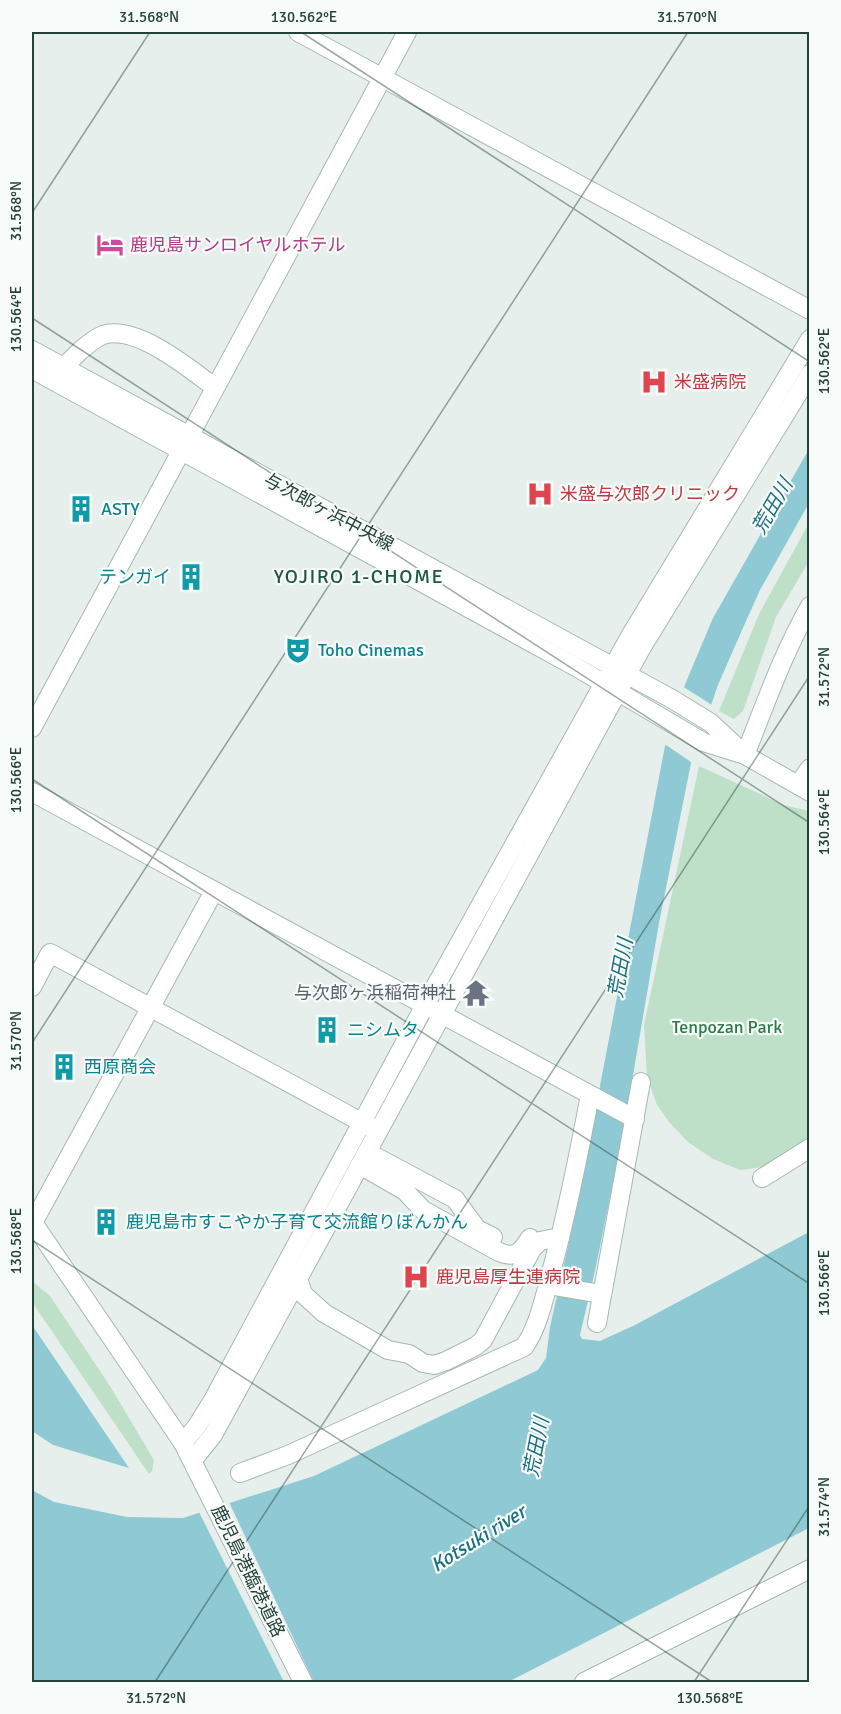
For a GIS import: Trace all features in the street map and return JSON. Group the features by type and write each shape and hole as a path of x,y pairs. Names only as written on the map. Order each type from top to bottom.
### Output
{"street":[{"path":"298,32 810,310"},
{"path":"32,728 407,32"},
{"path":"59,375 89,343 105,334 124,334 154,345 214,387"},
{"path":"744,464 810,339"},
{"name":"与次郎ヶ浜中央線","path":"32,350 59,375 346,531 620,670 672,699 711,723 745,755"},
{"name":"与次郎ヶ浜中央線","path":"32,369 59,375"},
{"path":"192,1460 213,1434 291,1273 611,687 620,670 629,638 744,464 810,374"},
{"name":"与次郎ヶ浜中央線","path":"346,531 703,742 745,755 804,788"},
{"path":"745,755 800,622 810,606"},
{"path":"804,788 810,768"},
{"path":"32,792 631,1117"},
{"path":"32,1222 214,891"},
{"path":"32,987 50,953 371,1127"},
{"path":"597,1323 598,1293 631,1117 641,1083"},
{"path":"240,1473 288,1455 524,1347 531,1338 551,1285 593,1097"},
{"path":"183,1443 197,1426 364,1158 371,1127"},
{"path":"762,1178 810,1148"},
{"path":"364,1158 455,1199 477,1229 506,1245 512,1246 517,1243 530,1229 524,1247 518,1253 510,1256 423,1210 405,1191 364,1158"},
{"path":"415,1202 430,1186"},
{"name":"鹿児島港臨港道路","path":"32,1222 183,1443 303,1683"},
{"path":"291,1273 303,1294 324,1313 388,1350 409,1354 423,1363 434,1365 476,1346 483,1340 532,1249 540,1241 560,1237"},
{"path":"551,1285 598,1293"},
{"path":"585,1683 810,1569"}],"green space":[{"path":"809,523 809,561 776,617 743,711 734,719 719,711 759,614"},
{"name":"Tenpozan Park","path":"699,766 784,805 809,811 809,1138 763,1167 740,1170 713,1159 688,1142 657,1105 647,1077 644,1025"},
{"path":"32,1281 50,1296 110,1386 154,1460 152,1471 149,1474 32,1302"}],"water":[{"path":"809,449 809,503 760,590 718,685 691,763 659,923 624,1128 580,1335 582,1339 600,1341 635,1325 809,1232 809,1528 508,1682 32,1682 32,1490 54,1502 127,1517 183,1518 314,1476 538,1370 546,1358 550,1327 577,1206 665,746 686,682 713,618"},
{"path":"32,1325 129,1468 53,1445 32,1431"}],"pier":[{"path":"682,686 712,705 694,764 663,743"},
{"path":"228,1500 314,1682 284,1682 198,1510"}],"place":[{"name":"鹿児島サンロイヤルホテル","path":"110,245"},
{"name":"米盛病院","path":"654,382"},
{"name":"米盛与次郎クリニック","path":"540,494"},
{"name":"ASTY","path":"81,509"},
{"name":"テンガイ","path":"191,577"},
{"name":"Toho Cinemas","path":"298,650"},
{"name":"与次郎ヶ浜稲荷神社","path":"476,993"},
{"name":"ニシムタ","path":"327,1030"},
{"name":"西原商会","path":"64,1067"},
{"name":"鹿児島市すこやか子育て交流館りぼんかん","path":"106,1222"},
{"name":"鹿児島厚生連病院","path":"416,1277"}],"district":[{"name":"YOJIRO 1-CHOME","path":"359,576"}],"water label":[{"name":"荒田川","path":"772,506"},
{"name":"荒田川","path":"620,968"},
{"name":"荒田川","path":"536,1447"},
{"name":"Kotsuki river","path":"478,1538"}]}
